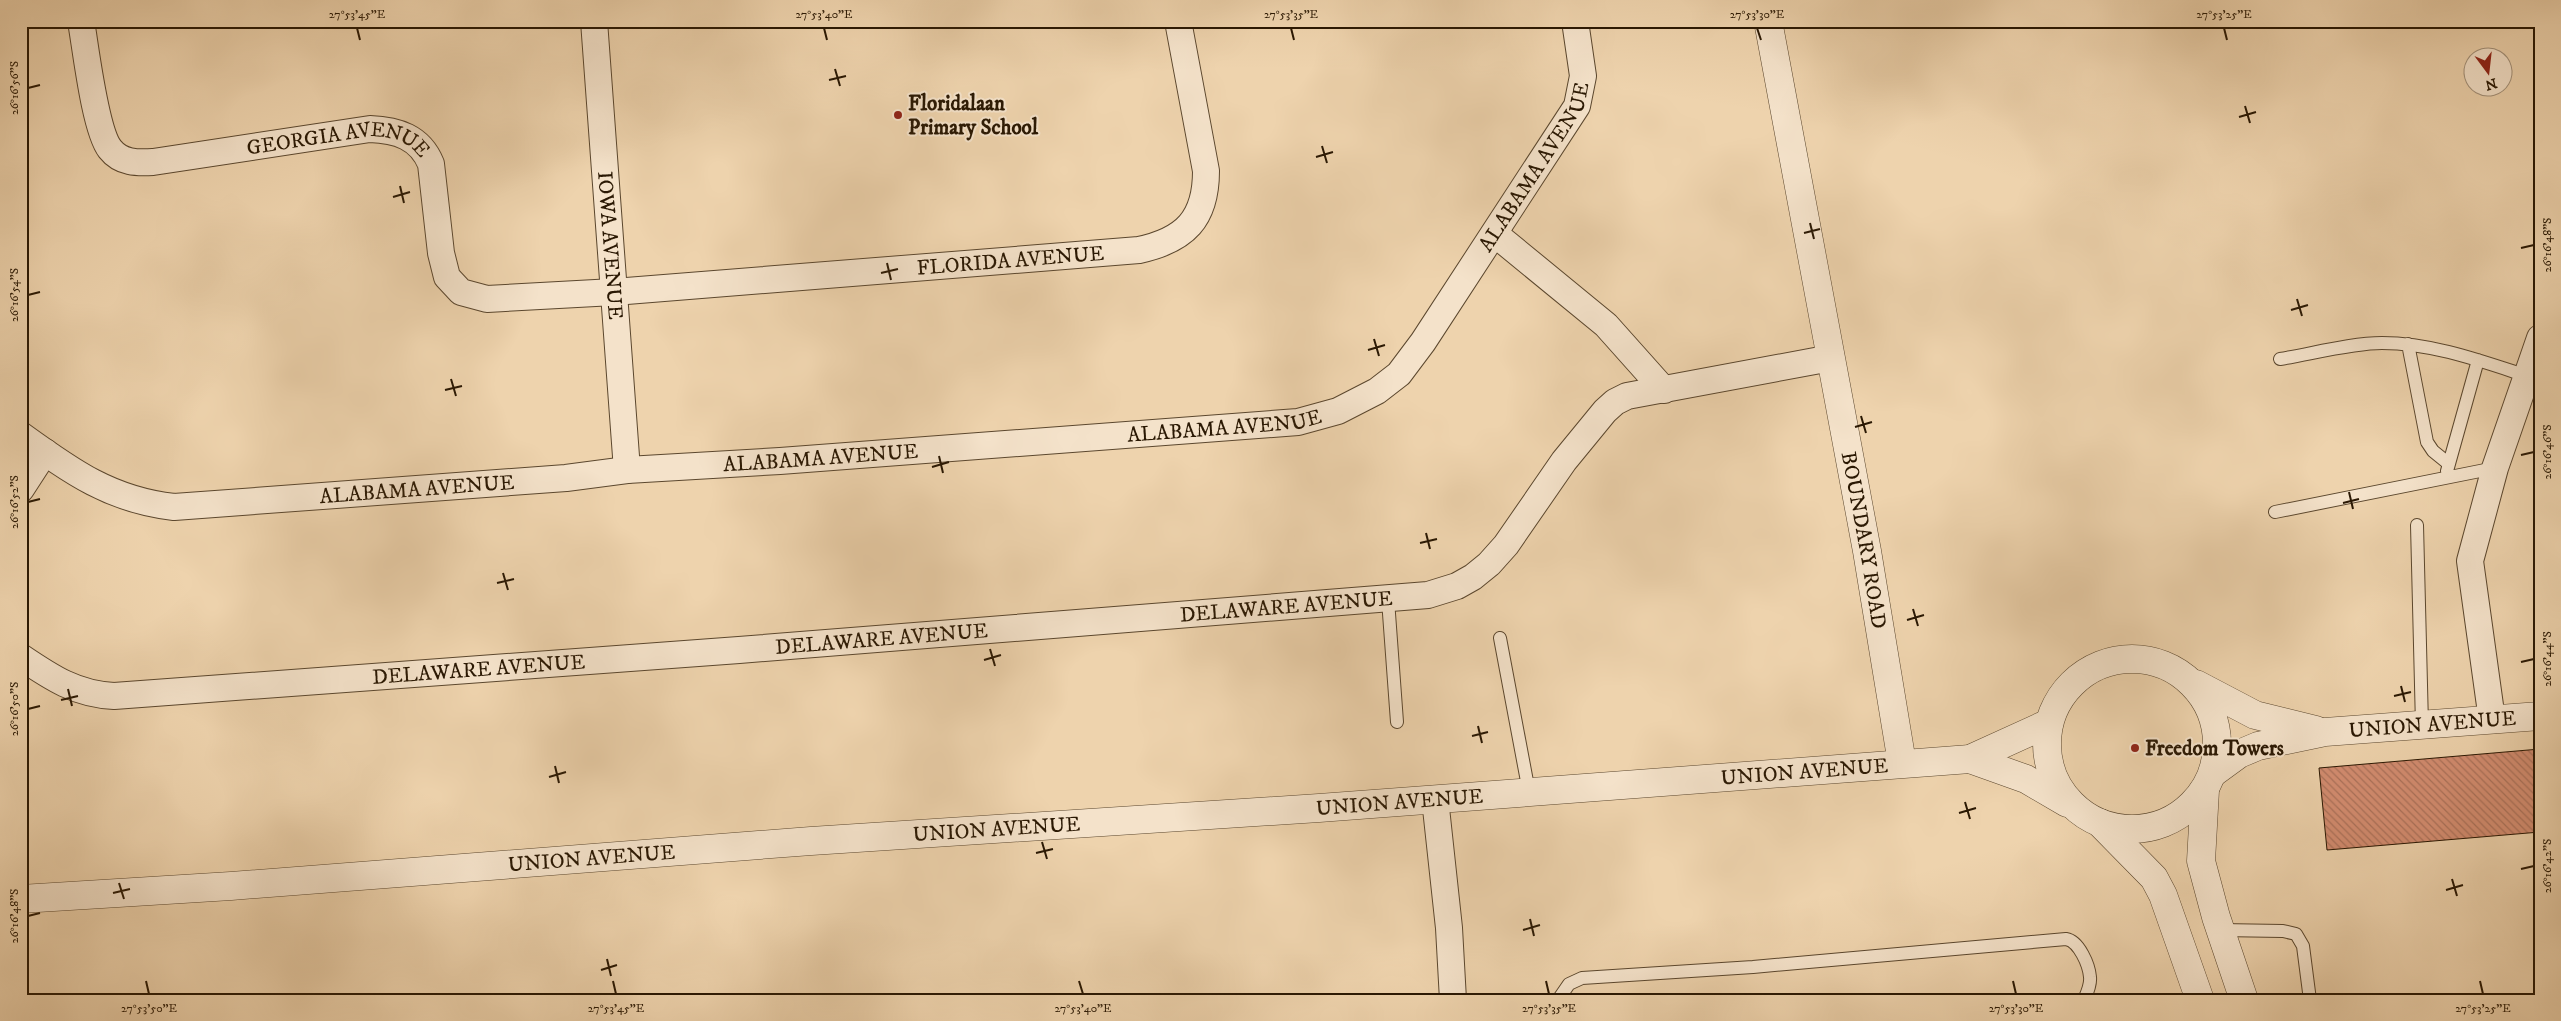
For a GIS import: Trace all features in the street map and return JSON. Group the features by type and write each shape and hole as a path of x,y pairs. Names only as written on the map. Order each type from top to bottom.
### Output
{"street":[{"name":"GEORGIA AVENUE","path":"81,21 104,137 110,149 126,161 153,162 354,131 384,130 397,133 410,138 426,153 432,175 443,266 450,281 461,292 487,299 614,292"},
{"name":"IOWA AVENUE","path":"594,21 627,470"},
{"name":"FLORIDA AVENUE","path":"614,292 1139,250 1162,245 1181,233 1192,221 1202,207 1206,192 1206,171 1178,21"},
{"name":"ALABAMA AVENUE","path":"21,435 101,488 146,504 174,507 566,478 627,470 887,453 1298,422 1317,418 1360,401 1399,374 1495,234 1577,106 1583,76 1575,21"},
{"name":"BOUNDARY ROAD","path":"1768,21 1867,551 1902,763"},
{"path":"1495,234 1606,325 1664,390"},
{"path":"2492,720 2470,570 2470,557 2495,468 2540,338"},
{"name":"DELAWARE AVENUE","path":"21,657 67,686 85,693 114,696 1428,596 1457,586 1473,577 1489,564 1506,545 1564,460 1605,410 1614,402 1627,396 1831,358"},
{"path":"21,489 45,452"},
{"path":"2209,781 2189,808 2162,824 2147,829 2123,830 2100,823 2075,808 2060,790 2050,769 2046,746 2049,723 2062,696 2082,675 2109,662 2138,659 2167,666 2192,682 2207,701 2216,724 2218,748 2209,781 2201,861 2220,930 2244,1000"},
{"name":"UNION AVENUE","path":"2192,682 2226,702 2255,715 2324,732"},
{"name":"UNION AVENUE","path":"2209,781 2239,754 2258,746 2324,732 2540,716"},
{"name":"UNION AVENUE","path":"21,899 231,886 821,841 1435,799 1970,759 2049,723"},
{"name":"UNION AVENUE","path":"1970,759 2026,779 2075,808"},
{"path":"1435,799 1449,928 1453,1000"},
{"path":"2100,823 2154,878 2163,895 2200,1000"}],"lane":[{"path":"2280,358 2380,343 2408,344 2478,360 2527,376"},
{"path":"2408,344 2427,442 2433,451 2449,464"},
{"path":"2445,478 2478,360"},
{"path":"2275,512 2495,468"},
{"path":"2417,525 2422,725"},
{"path":"1388,600 1397,722"},
{"path":"1500,638 1529,792"},
{"path":"2220,930 2283,931 2296,934 2303,946 2310,1000"},
{"path":"1558,1000 1569,984 1582,978 1762,966 2066,939 2076,945 2089,970 2090,982 2084,1000"}],"building":[{"path":"2540,749 2540,832 2327,850 2319,768"}],"place":[{"name":"Floridalaan Primary School","path":"898,115"},
{"name":"Freedom Towers","path":"2135,748"}]}
